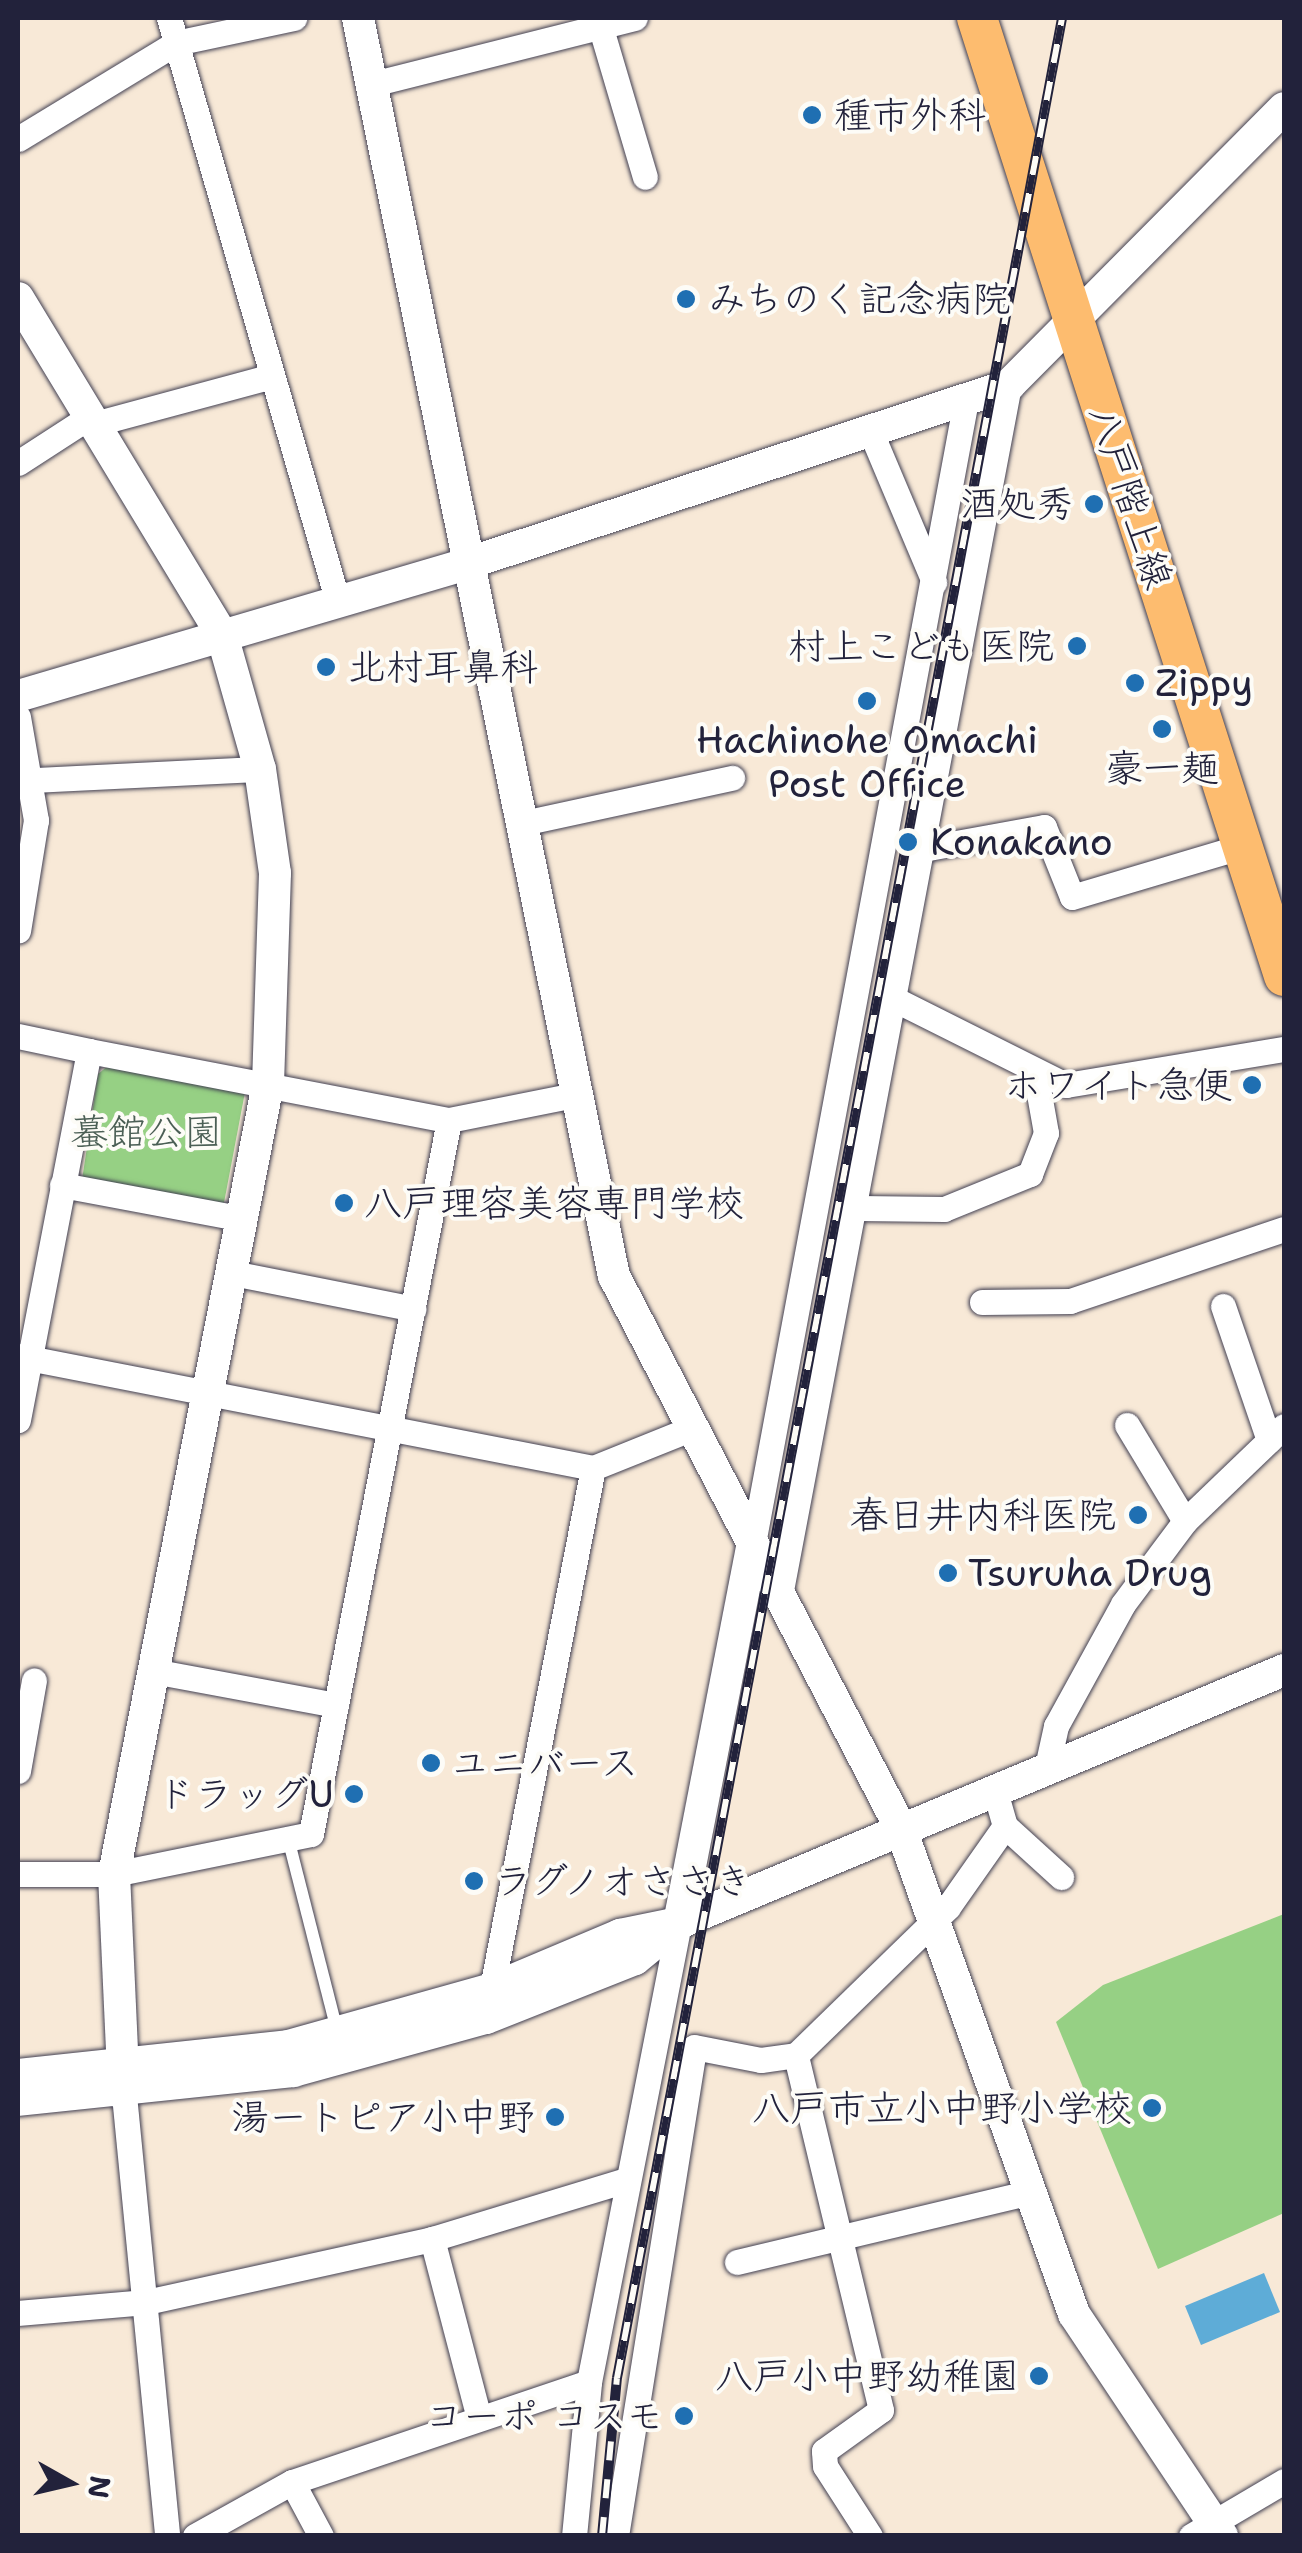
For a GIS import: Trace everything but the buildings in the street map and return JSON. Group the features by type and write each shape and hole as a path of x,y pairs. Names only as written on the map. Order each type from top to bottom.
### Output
{"main road":[{"name":"八戸階上線","path":"976,18 1284,976"}],"street":[{"path":"169,18 336,599"},
{"path":"18,139 176,43 294,18"},
{"path":"358,18 614,1276 752,1550 901,1829 936,1914 1074,2314 1209,2531 1284,2481"},
{"path":"372,84 602,32 635,18"},
{"path":"602,32 645,177"},
{"path":"18,696 468,563 965,405 1008,384 1074,317 1178,225 1284,108"},
{"path":"21,310 222,635 260,769 275,873 268,1084 114,1874 122,2083 166,2536"},
{"path":"18,463 92,420 272,376"},
{"path":"779,1601 858,1208 1008,384"},
{"path":"574,2536 589,2382 624,2181 752,1550 869,932 874,861 934,582 965,405"},
{"path":"872,435 934,582"},
{"path":"18,717 34,780 18,931"},
{"path":"34,780 260,769"},
{"path":"523,823 732,778"},
{"path":"924,849 1044,827 1072,897 1243,846"},
{"path":"896,1000 1035,1071 1099,1086 1284,1050"},
{"path":"18,1036 450,1120 579,1094"},
{"path":"18,1420 24,1357 89,1050"},
{"path":"858,1208 944,1210 1030,1174 1046,1133 1035,1071"},
{"path":"18,1874 114,1874 289,1842 311,1834 450,1120"},
{"path":"62,1185 243,1219"},
{"path":"982,1302 1070,1301 1284,1229"},
{"path":"232,1273 413,1309"},
{"path":"1047,1768 1080,1677 1184,1521 1276,1433 1224,1306"},
{"path":"24,1357 594,1468 690,1429"},
{"path":"1127,1425 1184,1521"},
{"path":"489,2003 594,1468"},
{"path":"18,2075 122,2083 294,2071 489,2003 634,1959 678,1922 1284,1670"},
{"path":"153,1671 336,1705"},
{"path":"18,1771 34,1680"},
{"path":"995,1790 1005,1826 1061,1877"},
{"path":"616,2536 694,2047 761,2060 796,2055 936,1914 1005,1826"},
{"path":"18,2100 122,2083 489,2003"},
{"path":"796,2055 881,2410 824,2451 824,2466 870,2536"},
{"path":"18,2312 146,2302 432,2239 624,2181"},
{"path":"737,2262 1031,2192"},
{"path":"432,2239 479,2418"},
{"path":"196,2536 292,2482 589,2382"},
{"path":"292,2482 320,2536"}],"lane":[{"path":"289,1842 337,2034"}],"green space":[{"name":"蟇館公園","path":"109,1065 245,1092 223,1208 82,1180 98,1074"},
{"path":"1284,1914 1284,2213 1158,2269 1056,2022 1103,1985"}],"water":[{"path":"1264,2273 1280,2312 1201,2345 1185,2306"}],"railway":[{"path":"602,2536 617,2378 1062,18"}],"place":[{"name":"種市外科","path":"812,115"},
{"name":"みちのく記念病院","path":"686,299"},
{"name":"酒処秀","path":"1094,504"},
{"name":"村上こども医院","path":"1077,646"},
{"name":"北村耳鼻科","path":"326,667"},
{"name":"Zippy","path":"1135,683"},
{"name":"Hachinohe Omachi Post Office","path":"867,701"},
{"name":"豪一麺","path":"1162,729"},
{"name":"Konakano","path":"908,842"},
{"name":"ホワイト急便","path":"1252,1085"},
{"name":"八戸理容美容専門学校","path":"344,1203"},
{"name":"春日井内科医院","path":"1138,1515"},
{"name":"Tsuruha Drug","path":"948,1573"},
{"name":"ユニバース","path":"431,1763"},
{"name":"ドラッグU","path":"354,1794"},
{"name":"ラグノオささき","path":"474,1881"},
{"name":"八戸市立小中野小学校","path":"1152,2108"},
{"name":"湯ートピア小中野","path":"555,2117"},
{"name":"八戸小中野幼稚園","path":"1039,2376"},
{"name":"コーポ コスモ","path":"684,2416"}]}
